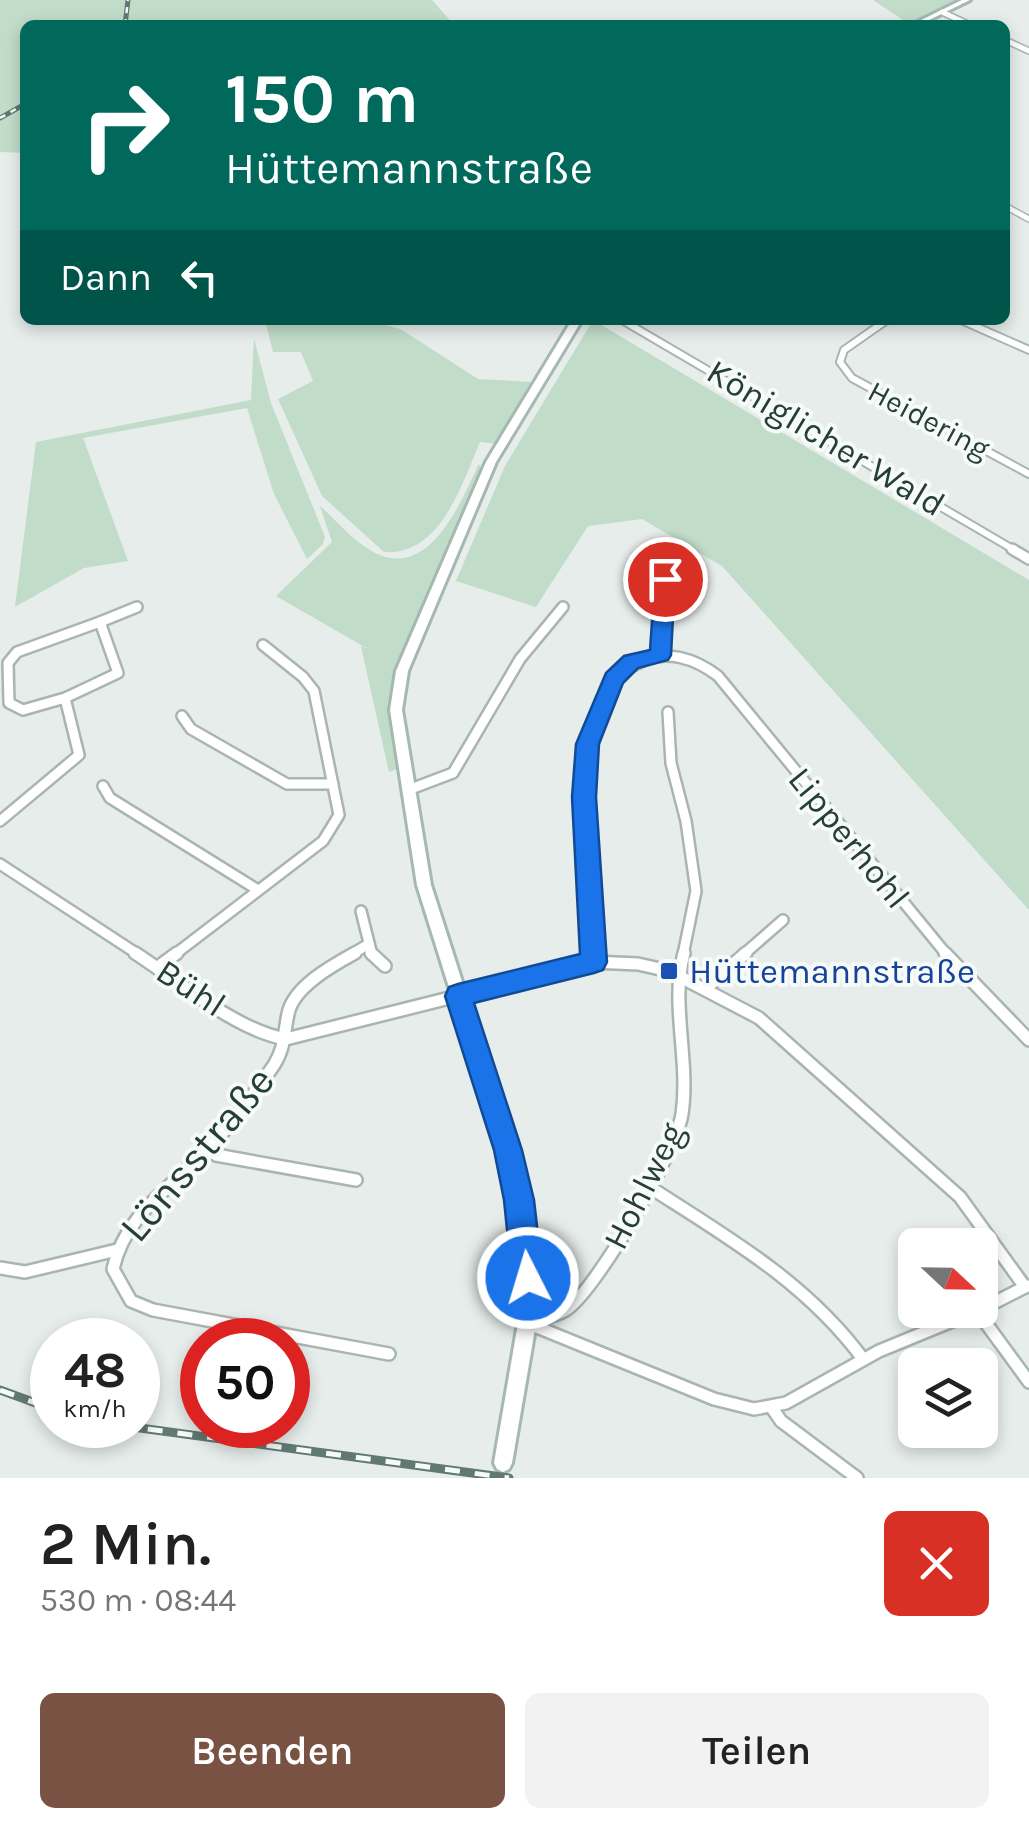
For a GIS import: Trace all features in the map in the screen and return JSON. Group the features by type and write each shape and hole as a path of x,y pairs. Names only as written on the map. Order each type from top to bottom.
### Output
{"main road":[{"path":"925,20 967,0"},
{"path":"503,1462 527,1323 526,1247 508,1150 424,885 396,710 402,671 491,462 574,325"}],"street":[{"path":"942,12 959,20"},
{"name":"Königlicher Wald","path":"631,325 1029,559"},
{"name":"Heidering","path":"880,325 844,350 840,362 852,378 1029,474"},
{"path":"972,325 1029,350"},
{"path":"594,962 584,797 588,744 613,678 631,662 660,655 668,551"},
{"path":"408,790 453,773 520,659 563,607"},
{"path":"100,622 118,673 65,698 23,710 9,703 8,663 17,652 136,608"},
{"path":"158,966 334,828 338,815 333,784 308,681 272,656 264,645"},
{"name":"Lipperhohl","path":"660,655 687,659 708,667 718,676 921,928 1029,1040"},
{"path":"0,821 80,755 65,698"},
{"name":"Hohlweg","path":"527,1323 566,1311 585,1292 651,1188 682,1118 686,1060 678,974 692,924 696,891 686,821 671,763 668,712"},
{"path":"182,716 192,729 287,784 333,784"},
{"path":"103,786 110,798 258,890"},
{"name":"Bühl","path":"0,864 238,1020 268,1036 286,1040"},
{"path":"361,911 372,956 386,966"},
{"path":"705,989 783,920"},
{"name":"Lönsstraße","path":"369,944 327,969 298,995 288,1010 286,1040 276,1062 207,1150 146,1204 117,1250 112,1269 131,1302 153,1310 389,1354"},
{"path":"286,1040 594,962 638,964 678,974 759,1018 960,1197 1027,1286 998,1300"},
{"path":"207,1150 216,1155 356,1180"},
{"path":"651,1188 771,1267 816,1303 862,1360"},
{"path":"0,1268 26,1272 117,1250"},
{"path":"527,1323 714,1399 754,1409 772,1408 862,1360 937,1328"},
{"path":"992,1328 1029,1382"},
{"path":"772,1408 781,1422 857,1478"}],"green space":[{"path":"0,0 432,0 450,20 20,20 20,153 0,152"},
{"path":"873,0 960,0 918,20 903,20"},
{"path":"266,325 386,325 402,330 478,379 531,382 497,444 480,442 457,496 435,530 404,550 384,552 322,496 278,399 313,381 301,352 273,352"},
{"path":"590,325 601,325 1029,580 1029,910 722,566 642,519 588,526 536,607 456,581 505,466"},
{"path":"254,339 271,403 325,537 323,544 307,559 274,494 247,408 83,438 128,561 84,568 15,607 36,442 251,400"},
{"path":"479,464 482,472 395,673 390,712 397,769 389,772 361,646 368,649 276,596 332,542 320,506 372,551 398,559 415,555 443,530"}],"railway":[{"path":"126,20 128,0"},
{"path":"0,118 20,107"},
{"path":"0,1390 30,1401"},
{"path":"160,1431 509,1478"}],"place":[{"name":"Hüttemannstraße","path":"669,971"}],"route":[{"path":"528,1278 519,1200 508,1150 458,996 594,962 584,797 588,744 613,678 631,662 660,655 665,579"}]}
